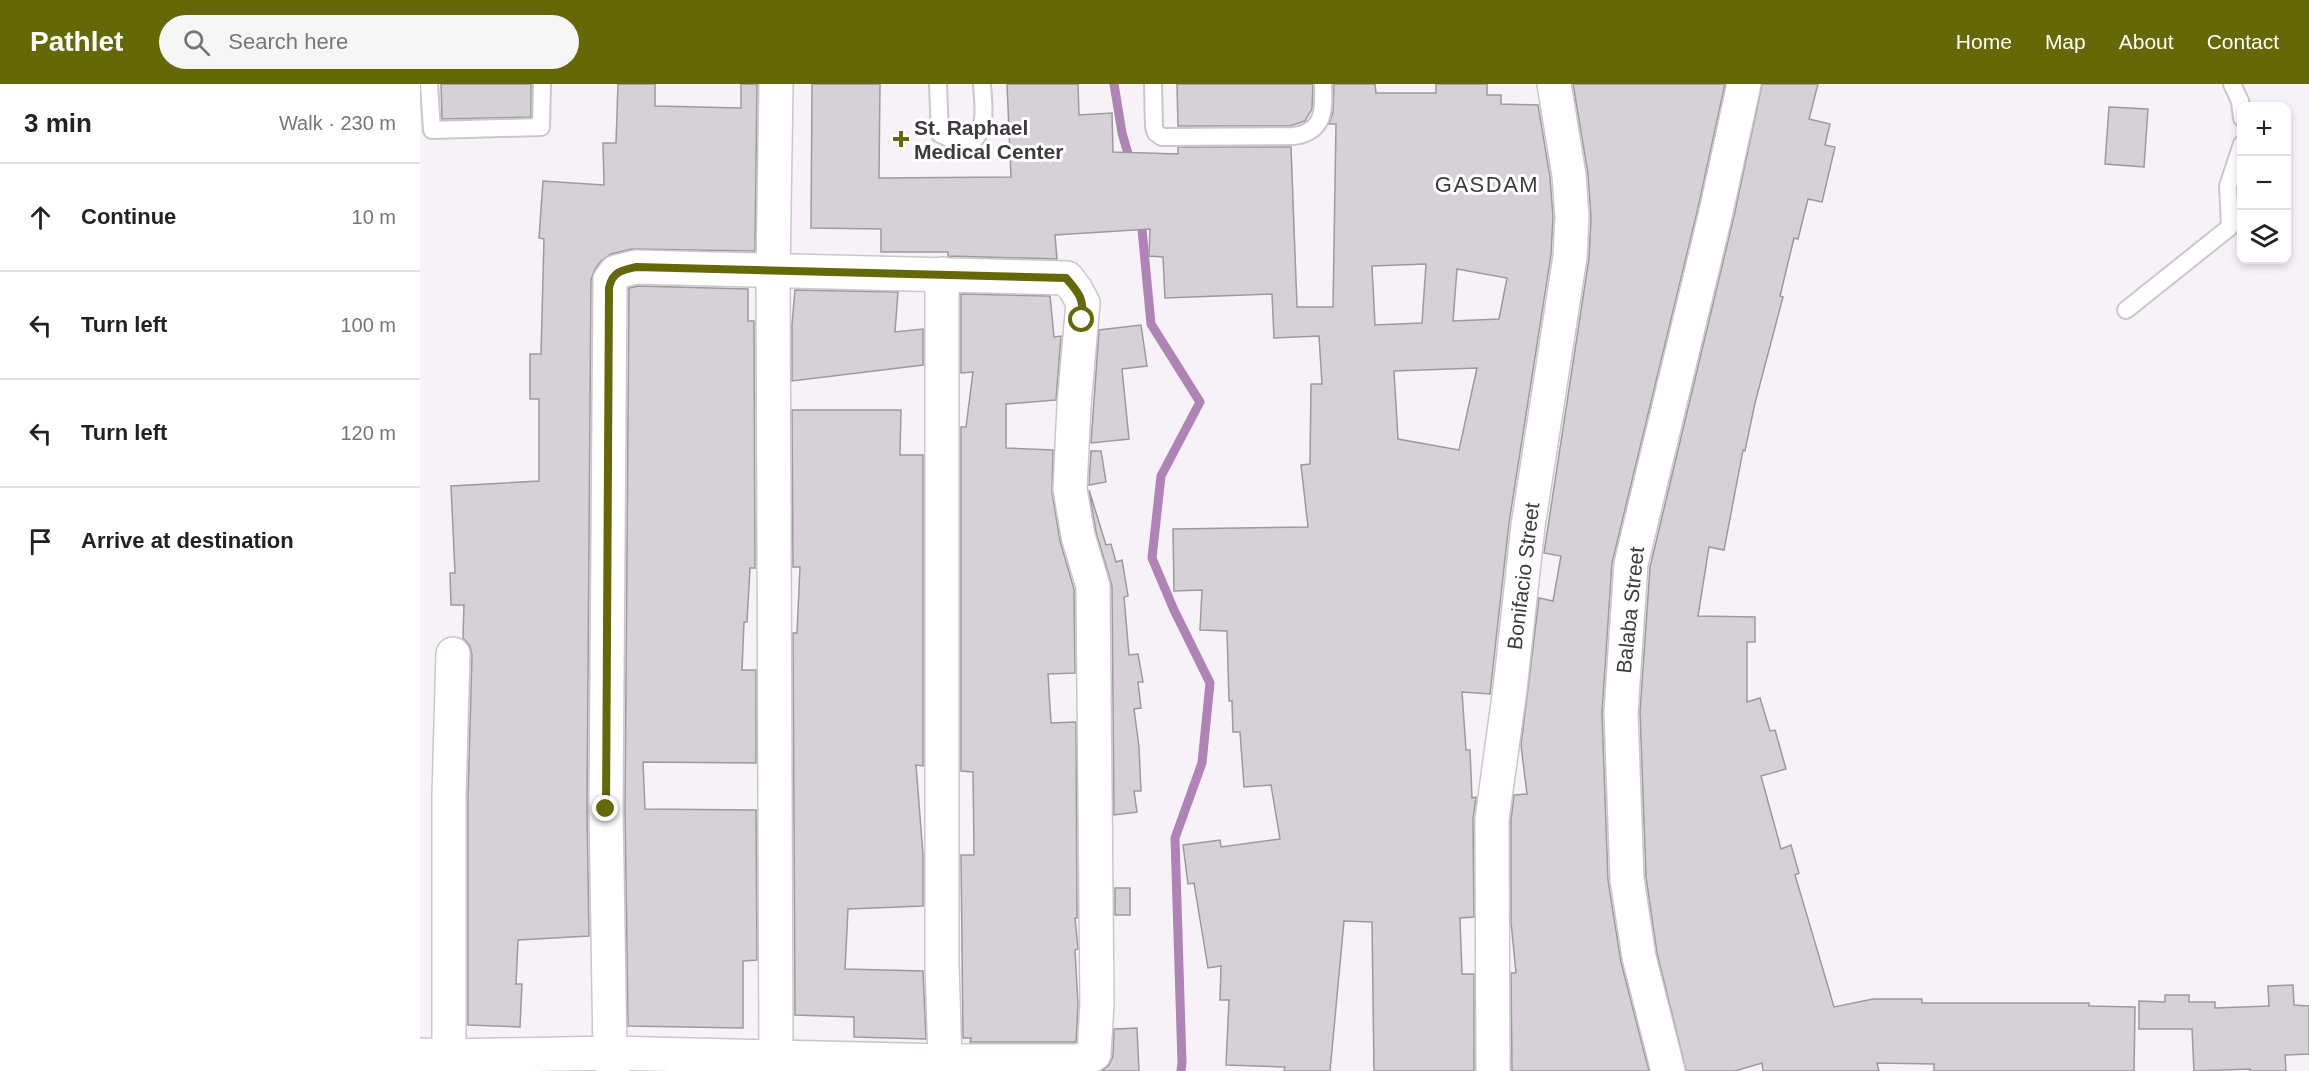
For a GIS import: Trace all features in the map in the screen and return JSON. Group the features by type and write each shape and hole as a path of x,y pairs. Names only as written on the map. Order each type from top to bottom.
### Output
{"street":[{"path":"776,84 772,272 776,1058"},
{"name":"Bonifacio Street","path":"1493,1071 1492,819 1510,689 1528,526 1570,257 1572,217 1569,175 1554,84"},
{"name":"Balaba Street","path":"1668,1071 1639,957 1627,879 1621,712 1631,564 1716,212 1744,84"},
{"path":"453,654 449,796 434,1056 497,1063 611,1062 776,1058 954,1064 1080,1061 1094,1054 1096,992 1093,586 1078,536 1070,489 1074,405 1083,303 1077,290 1066,278 636,267 616,272 610,280 606,809 611,1062"},
{"path":"942,274 942,964 954,1064"}],"lane":[{"path":"429,84 432,130 541,127 542,84"},
{"path":"938,84 940,134 953,140 973,141 980,134 983,121 982,84"},
{"path":"1153,84 1154,127 1156,133 1162,136 1294,136 1305,134 1321,120 1324,110 1323,84"},
{"path":"2232,84 2240,102"},
{"path":"2126,310 2230,227 2228,186 2237,156"}],"building":[{"path":"441,84 531,84 531,117 442,119"},
{"path":"618,84 655,84 655,106 741,108 741,84 757,84 755,251 632,249 611,254 595,269 591,280 587,809 589,936 518,940 516,984 522,984 520,1027 468,1025 468,796 472,655 470,646 463,638 464,605 451,605 450,573 455,573 451,486 539,481 539,399 530,399 530,354 541,354 544,239 539,238 543,181 604,185 603,143 616,143"},
{"path":"812,84 880,84 879,178 1011,177 1007,84 1078,84 1079,115 1112,113 1113,152 1178,154 1178,147 1291,147 1297,307 1333,307 1336,124 1329,124 1333,112 1334,84 1375,84 1376,93 1436,93 1436,84 1487,84 1487,95 1501,95 1501,104 1538,105 1550,177 1553,217 1551,255 1509,523 1490,694 1462,692 1466,750 1470,750 1472,798 1476,797 1473,819 1474,917 1460,918 1462,974 1474,974 1474,1071 1374,1071 1372,922 1344,921 1330,1071 1284,1071 1285,1067 1226,1065 1229,1000 1220,1000 1221,966 1208,968 1194,883 1188,884 1183,845 1220,840 1221,847 1280,839 1271,785 1244,787 1240,732 1233,732 1232,701 1229,701 1227,631 1200,630 1202,590 1174,591 1173,529 1308,527 1301,465 1310,464 1311,384 1322,384 1319,336 1274,338 1272,294 1165,298 1163,257 1149,256 1150,229 1055,235 1057,259 948,256 948,252 881,252 881,229 811,228","holes":["1426,264 1422,323 1375,325 1372,266","1457,269 1507,278 1499,319 1453,321","1477,368 1459,450 1398,439 1394,371"]},
{"path":"1177,84 1313,84 1312,109 1305,121 1290,126 1178,126"},
{"path":"1573,84 1725,84 1698,208 1612,563 1602,713 1608,880 1621,962 1649,1071 1512,1071 1511,973 1516,973 1511,922 1511,820 1514,795 1527,794 1521,745 1539,598 1553,601 1561,556 1544,553 1589,258 1591,218 1588,174"},
{"path":"1762,84 1818,84 1809,119 1830,124 1825,145 1835,147 1822,202 1808,199 1798,239 1794,238 1780,296 1783,297 1745,451 1743,450 1724,550 1709,547 1698,616 1755,617 1755,642 1747,642 1747,702 1760,698 1770,731 1775,730 1786,769 1761,776 1781,849 1791,845 1799,873 1795,875 1834,1007 1873,999 1922,999 1922,1003 2089,1003 2089,1006 2135,1007 2134,1071 1934,1071 1934,1064 1877,1063 1879,1071 1763,1071 1762,1063 1735,1071 1686,1071 1657,953 1646,877 1640,712 1650,567 1734,216"},
{"path":"2109,107 2148,109 2144,167 2105,164"},
{"path":"638,286 748,289 748,321 754,321 755,568 750,568 742,670 756,670 756,763 643,762 645,809 756,810 757,960 743,961 743,1028 628,1026 625,809 629,288"},
{"path":"795,290 898,292 895,332 923,329 923,365 792,381 792,325"},
{"path":"961,294 1050,296 1054,337 1061,336 1056,400 1006,404 1006,448 1053,450 1052,492 1060,541 1074,589 1075,673 1048,674 1051,723 1076,722 1077,918 1075,918 1078,949 1075,950 1078,1005 1076,1042 970,1042 971,1038 963,1038 961,855 974,855 973,772 961,771 961,427 966,427 973,372 961,373"},
{"path":"1141,325 1147,366 1122,369 1129,439 1091,443 1099,330"},
{"path":"792,410 901,410 900,455 923,455 923,766 916,765 923,855 923,906 848,909 845,969 923,971 926,1039 854,1037 854,1017 795,1015 793,633 797,633 800,567 793,567"},
{"path":"1091,451 1101,451 1106,482 1089,485"},
{"path":"1089,490 1106,545 1111,544 1116,562 1122,560 1128,596 1124,597 1129,655 1138,654 1143,682 1138,682 1141,708 1134,709 1141,791 1134,791 1137,812 1114,815 1112,586 1096,532"},
{"path":"1115,888 1130,888 1130,915 1115,915"},
{"path":"2293,985 2294,1005 2309,1006 2309,1054 2285,1055 2286,1071 2250,1071 2250,1069 2194,1071 2192,1029 2139,1029 2139,1001 2165,1002 2165,995 2189,995 2189,1002 2215,1002 2215,1008 2269,1006 2268,986"},
{"path":"1137,1028 1139,1071 1102,1071 1109,1065 1113,1056 1114,1029"}],"waterway":[{"path":"1114,84 1122,133 1131,164"},
{"path":"1141,219 1151,324 1200,402 1161,476 1152,558 1174,610 1210,683 1202,763 1175,838 1181,1071"}],"place":[{"name":"St. Raphael Medical Center","path":"901,139"}],"district":[{"name":"GASDAM","path":"1487,184"}],"route":[{"path":"606,809 609,288 610,280 616,272 636,267 1066,278 1077,290 1083,303 1082,320"}]}
